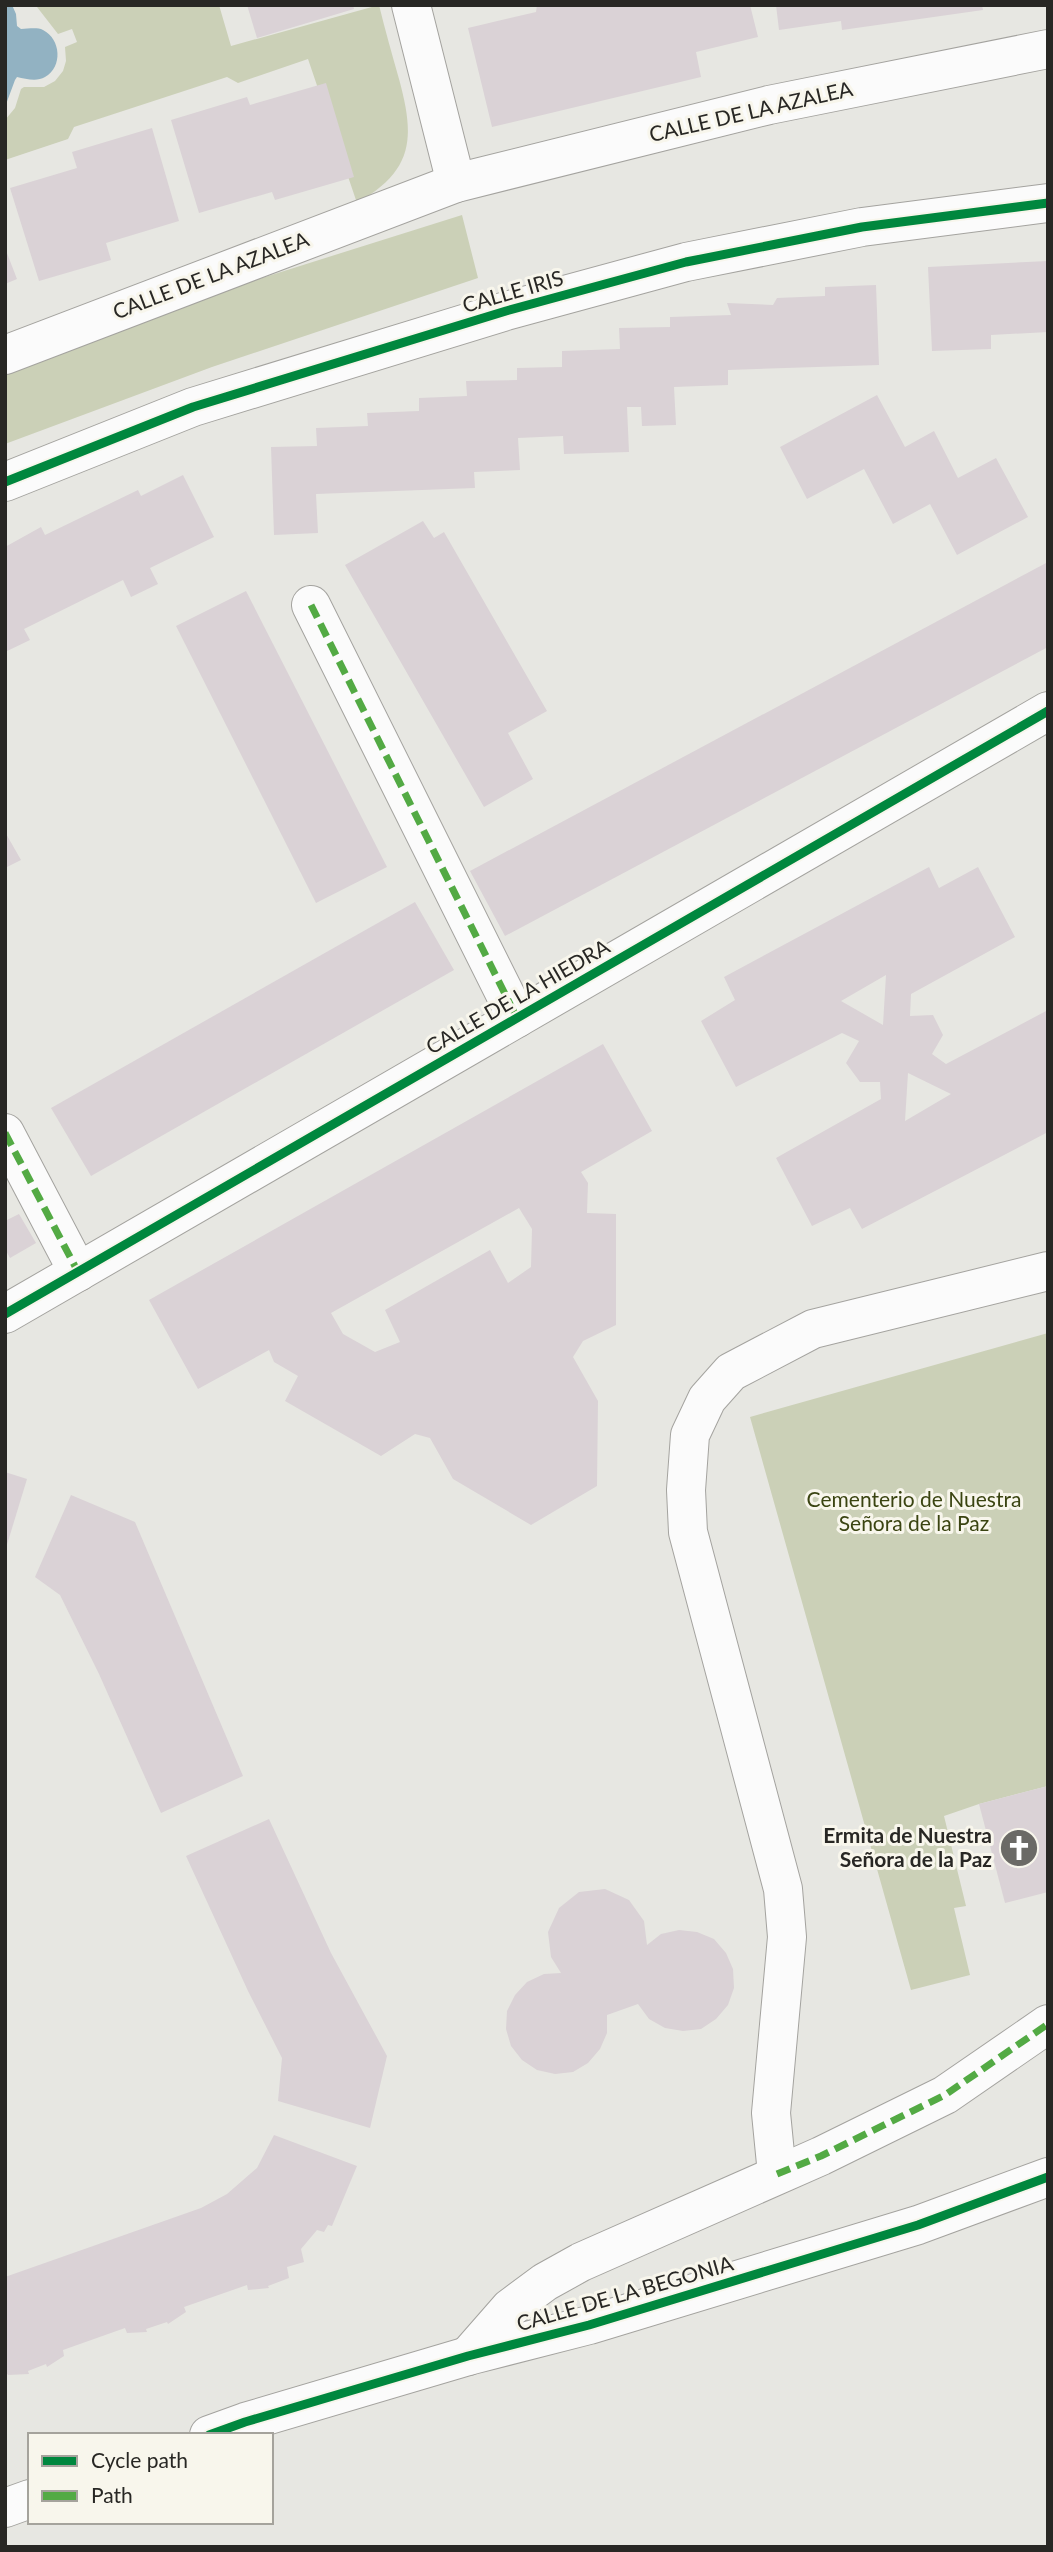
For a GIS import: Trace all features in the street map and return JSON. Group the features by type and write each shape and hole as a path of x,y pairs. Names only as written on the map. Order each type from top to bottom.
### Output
{"street":[{"path":"411,5 456,183"},
{"name":"CALLE DE LA AZALEA","path":"5,355 456,183 769,105 1048,49"},
{"name":"CALLE IRIS","path":"5,482 193,407 506,311 686,262 862,227 1048,203"},
{"path":"311,606 517,1018"},
{"name":"CALLE DE LA HIEDRA","path":"5,1314 1048,711"},
{"path":"5,1133 78,1272"},
{"path":"777,2174 771,2113 787,1937 783,1889 688,1532 690,1435 707,1399 730,1372 813,1329 1048,1271"},
{"name":"CALLE DE LA BEGONIA","path":"468,2356 510,2308 545,2282 581,2262 821,2156 945,2095 1048,2024"},
{"name":"CALLE DE LA BEGONIA","path":"215,2433 468,2356 589,2325 918,2225 1048,2177"},
{"path":"5,2508 28,2500"}],"green space":[{"path":"30,5 219,5 231,46 379,5 407,119 408,135 400,165 376,191 357,203 308,59 238,83 227,77 74,127 68,139 5,160 5,120 15,108 21,89 44,87 55,81 63,71 66,61 65,47 77,42 72,29 58,34 37,7"},
{"path":"462,215 478,278 212,367 5,444 5,369 179,304"},
{"name":"Cementerio de Nuestra Señora de la Paz","path":"1048,1333 1048,1786 944,1816 966,1906 954,1908 970,1975 911,1990 750,1417"}],"water":[{"path":"5,5 12,5 17,26 21,29 38,29 49,34 56,46 57,60 55,67 42,79 17,77 5,107"}],"building":[{"path":"247,5 353,5 354,9 257,38"},
{"path":"537,5 750,5 758,37 696,52 701,77 492,127 468,28 536,12"},
{"path":"776,5 982,5 983,10 842,30 841,21 779,30"},
{"path":"326,83 354,177 275,200 272,192 199,213 171,120 247,97 250,105"},
{"path":"152,128 179,221 106,243 111,260 39,281 10,188 77,168 72,152"},
{"path":"5,248 17,279 5,284"},
{"path":"1048,261 1048,332 991,335 991,349 932,351 928,267"},
{"path":"876,285 879,365 728,370 728,385 674,387 676,425 642,426 641,407 627,407 629,452 564,454 563,436 518,438 520,470 474,472 475,488 316,494 318,533 274,535 271,447 317,446 316,428 368,426 367,413 419,411 419,398 467,396 466,381 517,380 517,368 562,367 562,351 620,349 619,328 670,327 670,317 731,315 727,303 773,305 777,298 825,296 825,287"},
{"path":"877,395 905,447 934,431 958,478 996,458 1028,517 957,555 930,504 893,524 864,469 807,499 780,447"},
{"path":"183,475 214,537 150,568 158,584 131,597 123,580 24,629 30,640 5,652 5,547 41,527 45,535 138,490 141,496"},
{"path":"423,521 434,538 444,532 547,711 508,733 533,779 484,807 345,565"},
{"path":"1048,562 1048,647 505,936 470,871"},
{"path":"246,591 387,867 316,903 176,626"},
{"path":"5,832 21,860 5,868"},
{"path":"929,867 939,888 978,867 1015,937 911,994 910,1016 933,1015 943,1035 932,1054 946,1064 1048,1010 1048,1132 862,1229 850,1208 812,1226 776,1158 881,1099 880,1082 860,1082 846,1063 859,1041 842,1033 736,1087 701,1021 735,1000 724,977","holes":["886,975 883,1025 841,1001","908,1073 951,1094 905,1121"]},
{"path":"415,902 454,970 91,1176 51,1108"},
{"path":"603,1044 652,1131 581,1172 588,1183 587,1213 616,1214 616,1325 583,1341 573,1357 598,1401 597,1486 531,1525 453,1479 430,1438 415,1434 381,1456 285,1401 298,1376 274,1362 269,1350 198,1389 149,1300","holes":["519,1208 532,1229 531,1267 508,1283 490,1250 385,1310 400,1342 375,1352 343,1334 331,1313"]},
{"path":"19,1214 36,1243 10,1258 5,1249 5,1221"},
{"path":"5,1472 27,1479 6,1548 5,1548"},
{"path":"71,1495 135,1522 243,1776 161,1813 99,1674 60,1595 35,1577"},
{"name":"Ermita de Nuestra Señora de la Paz","path":"1048,1786 1048,1892 1005,1903 979,1804"},
{"path":"269,1819 331,1953 387,2056 370,2128 278,2101 282,2058 186,1856"},
{"path":"605,1889 629,1900 644,1921 647,1945 661,1934 679,1930 697,1932 714,1939 726,1953 733,1969 734,1988 728,2005 716,2019 701,2029 683,2031 665,2028 649,2019 638,2004 607,2015 607,2033 600,2049 588,2063 573,2072 555,2074 537,2070 522,2060 511,2046 506,2029 507,2011 515,1995 527,1982 544,1974 561,1973 551,1957 548,1932 559,1908 579,1892"},
{"path":"274,2135 357,2166 332,2226 328,2225 324,2232 317,2230 301,2249 304,2262 287,2267 289,2278 268,2286 269,2288 248,2290 247,2285 184,2307 186,2312 168,2324 167,2322 146,2329 147,2332 127,2333 125,2328 63,2350 64,2356 47,2367 46,2364 28,2371 29,2374 8,2375 5,2371 5,2277 201,2208 227,2194 257,2168"}],"marked path":[{"path":"311,605 517,1018"},
{"path":"5,1133 78,1272"},
{"path":"777,2174 821,2156 945,2095 1048,2024"}],"cycle path":[{"path":"5,482 193,407 506,311 686,262 862,227 1048,203"},
{"path":"5,1314 1048,711"},
{"path":"215,2433 468,2356 589,2325 918,2225 1048,2177"}],"place":[{"name":"Ermita de Nuestra Señora de la Paz","path":"1019,1848"}]}
